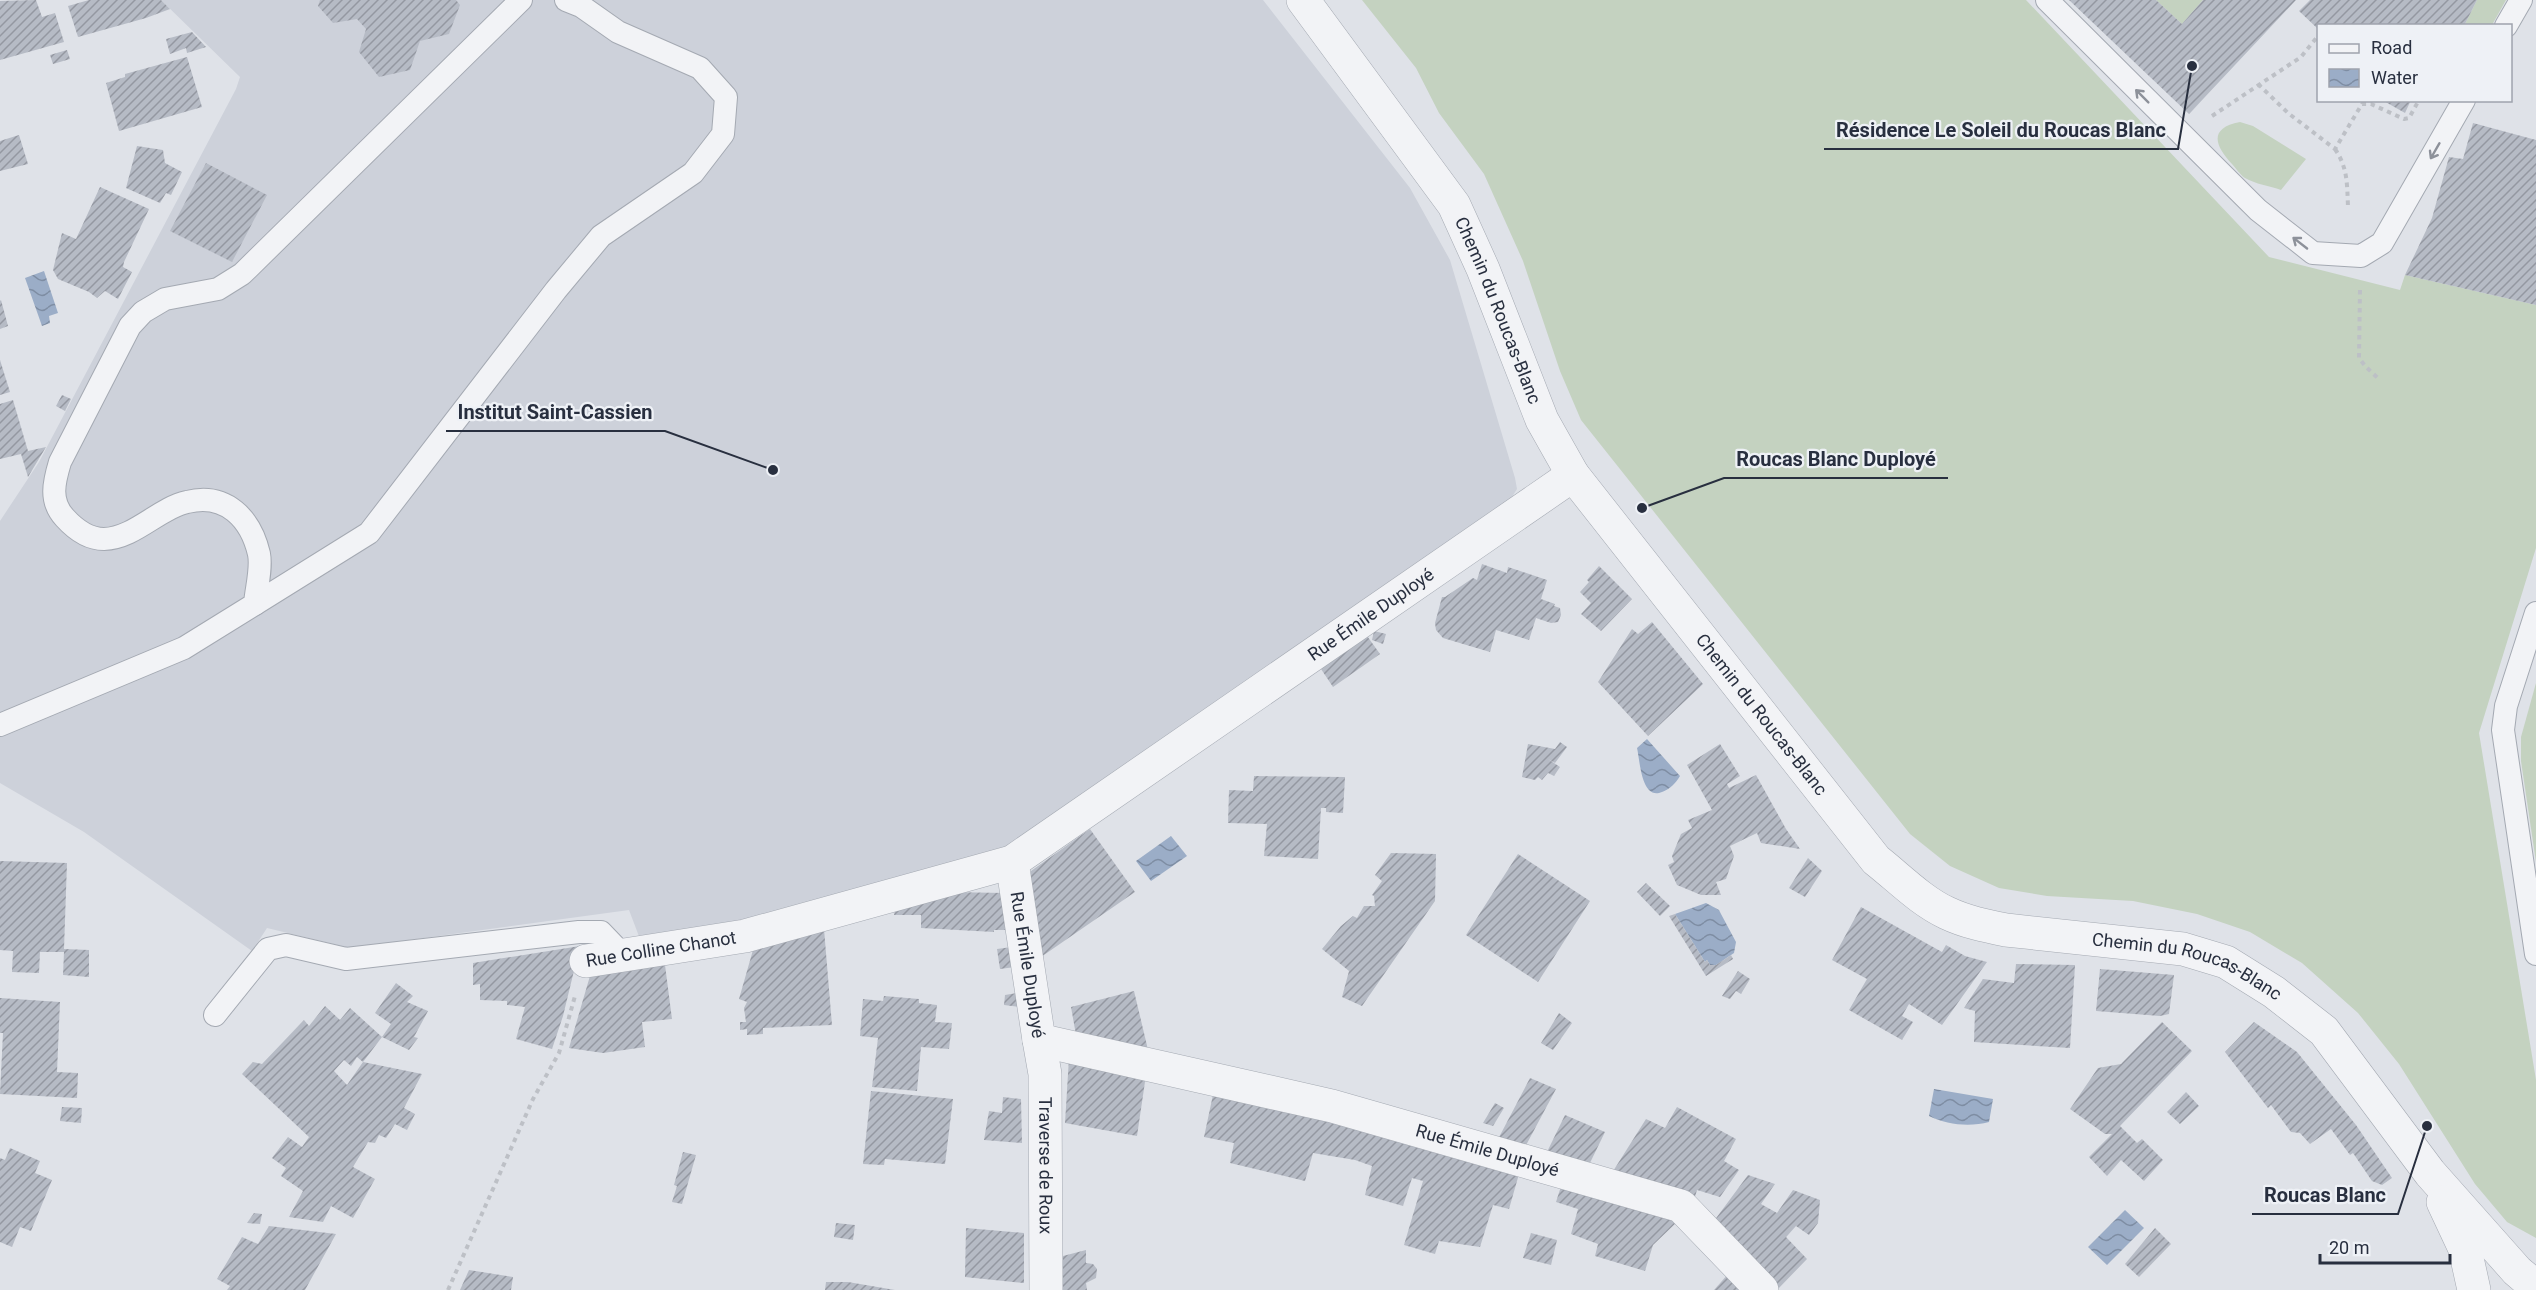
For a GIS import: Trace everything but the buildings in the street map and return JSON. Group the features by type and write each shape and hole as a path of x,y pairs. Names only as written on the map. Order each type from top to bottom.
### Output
{"street":[{"name":"Chemin du Roucas-Blanc","path":"1303,0 1454,205 1483,269 1542,420 1573,475 1876,860 1947,913 1979,924 2006,930 2183,949 2226,962 2274,992 2324,1030 2430,1173 2517,1270 2536,1287"},
{"name":"Rue Émile Duployé","path":"1573,475 1012,862 1039,1040 1332,1106 1681,1206 1762,1290"},
{"name":"Rue Colline Chanot","path":"586,961 745,936 1012,862"},
{"name":"Traverse de Roux","path":"1039,1040 1045,1074 1046,1290"},
{"name":"Chemin du Roucas-Blanc","path":"2430,1173 2465,1250 2474,1290"}],"lane":[{"path":"255,604 260,556 249,525 229,505 212,501 187,502 118,537 101,539 83,533 58,511 53,498 54,480 60,462 130,326 143,312 165,299 218,289 242,274 520,0"},
{"path":"0,725 184,648 369,533 555,290 601,236 693,173 723,134 726,97 700,68 618,32 581,6 566,0"},
{"path":"2047,0 2258,210 2313,253 2361,256 2382,243 2462,102"},
{"path":"2507,24 2521,0"},
{"path":"2536,613 2506,706 2503,730 2536,954"},
{"path":"215,1015 268,949 286,945 346,959 579,932 601,932 624,956"}],"path":[{"path":"2189,141 2215,112 2301,57 2317,37"},
{"path":"2258,84 2288,113 2335,149 2343,161 2347,177 2348,207"},
{"path":"2335,149 2362,104 2371,104 2404,119 2409,118 2418,102"},
{"path":"2361,256 2360,358 2380,380"},
{"name":"Rue Colline Chanot","path":"448,1290 533,1099 559,1053 586,961"}],"shaded area":[{"path":"161,0 1263,0 1410,188 1450,260 1517,489 1510,500 1020,842 784,920 640,939 629,910 350,948 267,928 252,951 84,832 0,783 0,521 39,462 236,89 240,77"}],"green space":[{"path":"1362,0 2026,0 2269,257 2400,290 2405,275 2536,305 2536,548 2479,733 2536,1080 2536,1238 2507,1222 2475,1184 2399,1064 2358,1013 2302,963 2250,932 2197,914 2133,901 2047,896 1999,888 1950,866 1910,834 1581,420 1560,371 1523,261 1484,174 1439,113 1416,68"},
{"path":"2156,0 2203,0 2182,24"},
{"path":"2477,0 2506,0 2493,24 2465,24"},
{"path":"2240,122 2253,126 2306,159 2281,190 2245,178 2222,151 2218,138 2219,133 2230,125"},
{"path":"2536,683 2536,862 2521,761 2521,737"}],"water":[{"path":"44,271 58,313 49,316 50,323 42,326 25,278"},
{"path":"1647,739 1680,776 1672,786 1662,792 1650,791 1643,778 1637,748"},
{"path":"1171,836 1187,856 1151,881 1136,861"},
{"path":"1706,903 1719,910 1736,942 1734,953 1716,965 1710,965 1707,960 1705,962 1675,914"},
{"path":"1934,1089 1993,1099 1989,1122 1959,1124 1929,1116"},
{"path":"2125,1210 2144,1228 2107,1265 2088,1247"}],"place":[{"name":"Résidence Le Soleil du Roucas Blanc","path":"2192,66"},
{"name":"Institut Saint-Cassien","path":"773,470"},
{"name":"Roucas Blanc Duployé","path":"1642,508"},
{"name":"Roucas Blanc","path":"2427,1126"}]}
